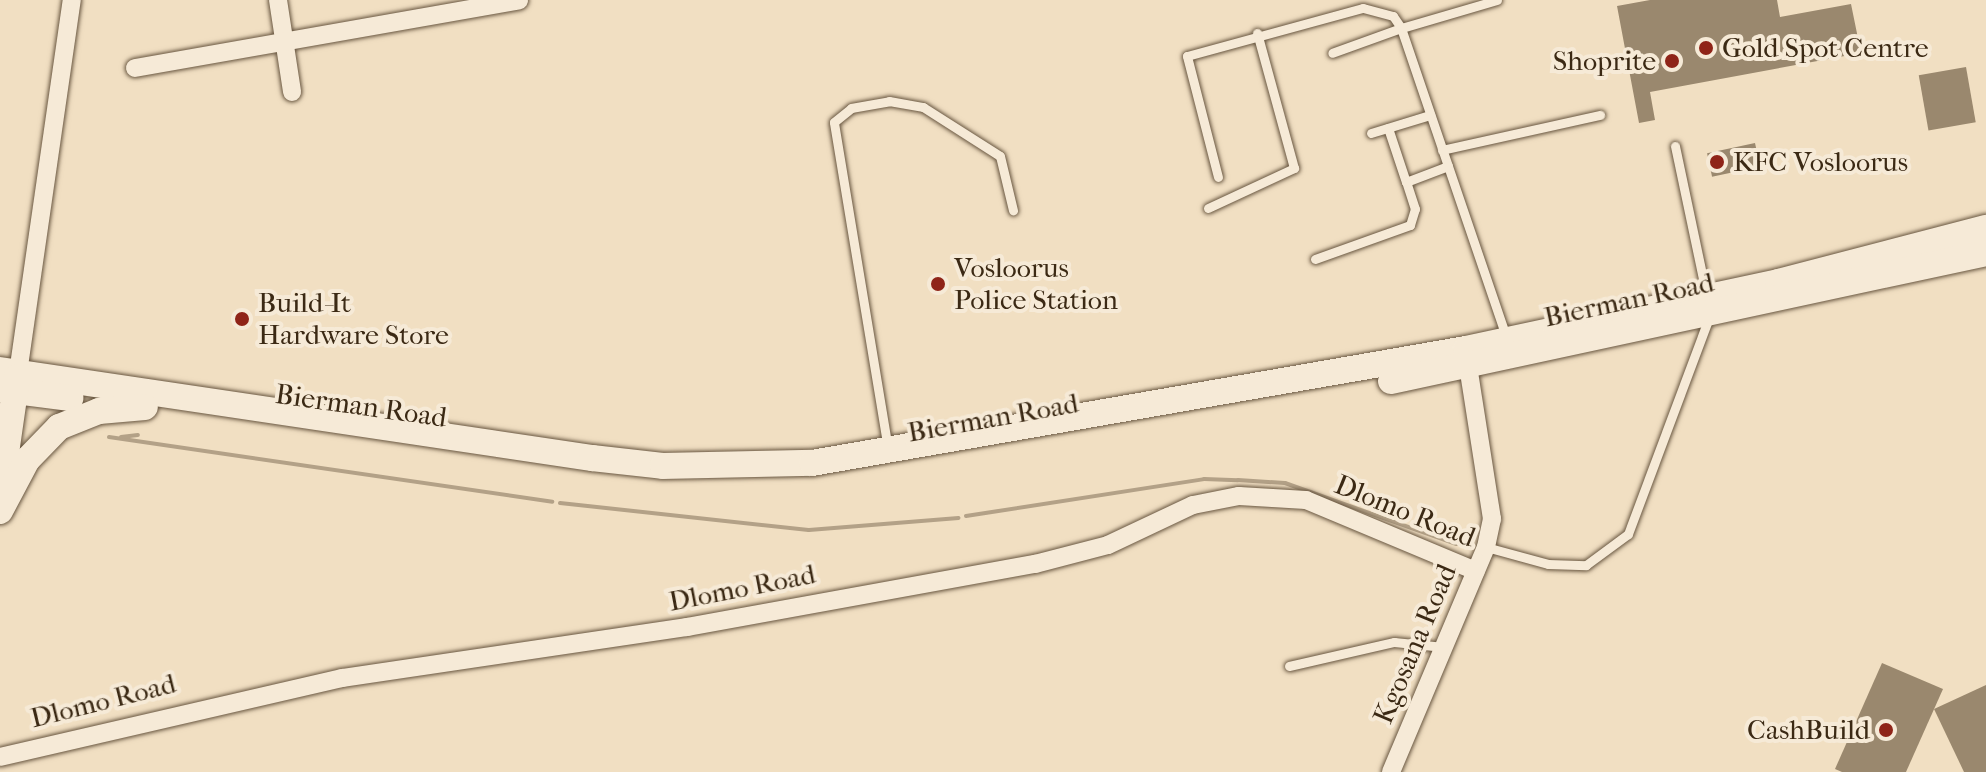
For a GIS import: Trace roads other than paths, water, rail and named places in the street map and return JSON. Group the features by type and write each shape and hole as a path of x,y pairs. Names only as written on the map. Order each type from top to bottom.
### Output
{"main road":[{"path":"1467,358 1507,339 1708,306 1986,228"},
{"name":"Bierman Road","path":"8,381 145,407 632,477 777,481 893,468 1467,358 1708,306 1986,253"},
{"name":"Bierman Road","path":"8,381 663,466 812,463 1467,358"},
{"path":"0,495 8,381"},
{"path":"0,511 27,460 59,427 99,411 145,407"}],"street":[{"path":"8,381 72,0"},
{"path":"278,0 292,92"},
{"path":"135,68 518,0"},
{"name":"Kgosana Road","path":"1391,772 1486,547 1491,484 1467,358"},
{"name":"Dlomo Road","path":"0,757 342,678 687,627 1021,567 1108,545 1193,505 1239,496 1306,500 1476,571"}],"lane":[{"path":"1332,53 1401,28 1497,0"},
{"path":"1218,177 1185,63 1196,49 1363,8 1393,16 1401,28 1507,339"},
{"path":"1208,208 1294,168 1257,33"},
{"path":"888,452 834,122 851,108 889,101 923,107 1000,156 1013,210"},
{"path":"1371,133 1430,115"},
{"path":"1442,150 1600,115"},
{"path":"1315,259 1410,225 1415,209 1388,128"},
{"path":"1486,547 1548,564 1586,565 1628,534 1708,306 1675,146"},
{"path":"1406,182 1448,166"},
{"path":"1289,666 1394,642 1444,647"}],"waterway":[{"path":"121,437 138,435"},
{"path":"109,437 552,502"},
{"path":"966,516 1204,479 1238,480 1285,483 1456,544"},
{"path":"560,503 809,530 959,518"}],"place":[{"name":"Gold Spot Centre","path":"1706,48"},
{"name":"Shoprite","path":"1672,61"},
{"name":"KFC Vosloorus","path":"1717,162"},
{"name":"Vosloorus Police Station","path":"938,284"},
{"name":"Build-It Hardware Store","path":"242,319"},
{"name":"CashBuild","path":"1886,730"}]}
